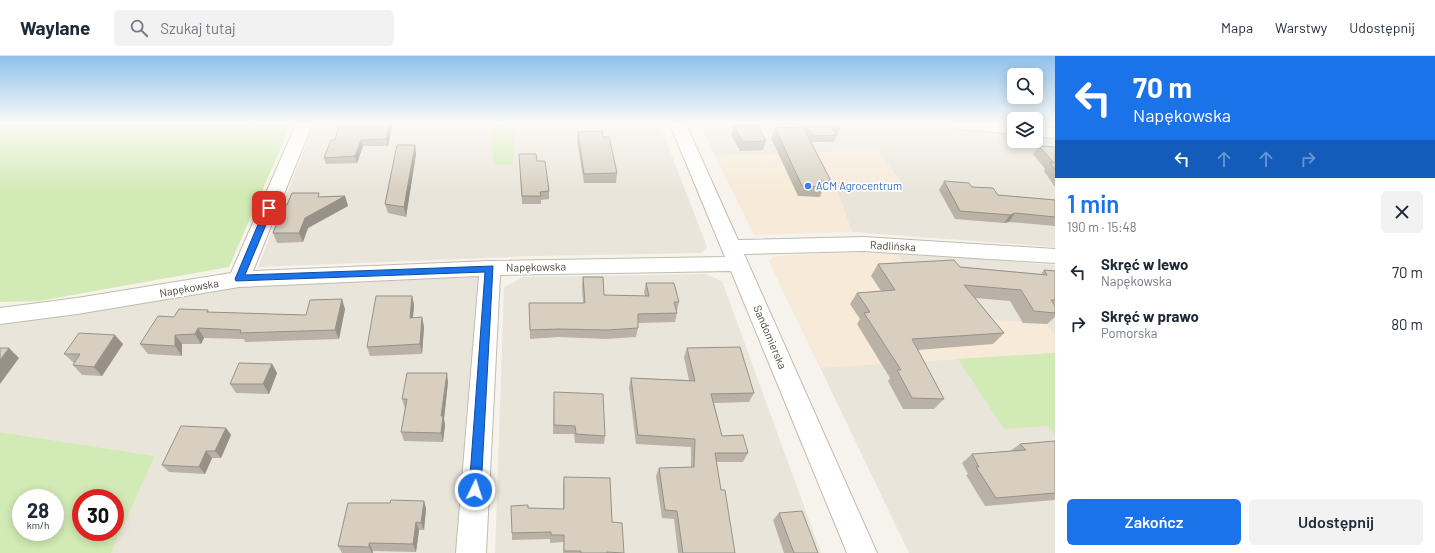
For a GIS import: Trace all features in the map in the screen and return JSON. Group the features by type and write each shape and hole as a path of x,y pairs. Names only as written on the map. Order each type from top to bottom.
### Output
{"street":[{"path":"239,279 295,145"},
{"name":"Sandomierska","path":"687,145 862,553"},
{"name":"Radlińska","path":"735,255 863,244 1055,256"},
{"name":"Napękowska","path":"0,316 54,310 239,279 735,255"},
{"path":"471,553 490,268"}],"shaded area":[{"path":"306,145 668,145 707,247 701,253 533,256 258,267"},
{"path":"710,145 1007,145 1007,148 1043,148 1043,145 1055,145 1055,247 852,232 834,183 900,182 878,150 715,156"},
{"path":"878,150 900,182 834,183 852,232 754,235 715,156"},
{"path":"864,253 970,258 1055,265 1055,553 909,553 769,261 774,257 791,255"},
{"path":"864,253 897,254 912,273 973,318 1047,324 1055,335 1055,353 821,368 769,261 774,257 791,255"},
{"path":"484,273 462,553 111,553 116,541 124,541 124,524 155,456 0,432 0,322 238,283"},
{"path":"705,274 722,281 821,553 495,553 504,287 523,277"}],"green space":[{"path":"0,145 282,145 229,267 39,301 0,302"},
{"path":"493,145 514,145 513,165 493,164"},
{"path":"1055,353 1055,436 1048,426 1004,429 958,359"},
{"path":"0,432 155,456 124,524 124,489 72,489 72,541 116,541 111,553 0,553"}],"building":[{"path":"329,145 359,145 355,156 324,158"},
{"path":"397,145 415,145 404,207 385,204"},
{"path":"580,145 611,145 617,173 584,174"},
{"path":"783,145 812,145 831,181 821,181 824,187 802,186"},
{"path":"1043,146 1055,147 1055,170 1050,163 1054,163 1041,148 1043,148"},
{"path":"519,154 536,154 537,161 545,161 549,191 540,192 541,196 522,196"},
{"path":"944,181 969,183 972,187 993,188 998,195 1055,200 1055,217 1015,213 1010,215 960,211"},
{"path":"292,193 319,193 318,197 345,196 305,218 299,233 273,233 284,205 287,205"},
{"path":"954,260 960,267 1047,275 1044,270 1055,271 1055,300 1051,300 1055,306 1055,313 1034,311 1021,290 964,285 1004,333 912,339 944,399 912,398 897,370 901,370 864,313 870,312 857,293 895,290 878,264"},
{"path":"583,277 603,277 604,295 649,296 646,283 674,283 679,302 674,302 677,313 638,314 638,328 607,330 530,330 529,303 585,303"},
{"path":"376,296 412,296 410,318 422,317 420,344 367,347"},
{"path":"342,299 335,330 240,333 241,330 198,328 195,334 175,335 175,346 140,344 158,316 174,317 179,309 208,310 207,312 306,315 310,300"},
{"path":"79,333 115,335 94,367 73,365 80,354 64,354"},
{"path":"740,347 754,393 711,394 722,436 743,435 748,453 715,453 721,490 725,490 735,553 683,553 677,511 665,510 659,468 694,467 695,439 638,435 631,378 695,381 687,348"},
{"path":"0,348 9,348 0,360"},
{"path":"239,363 272,364 263,384 230,384"},
{"path":"407,373 447,373 441,416 443,416 441,433 401,432 407,399 402,399"},
{"path":"554,392 603,394 605,436 576,434 575,426 554,425"},
{"path":"181,426 226,428 215,451 206,451 199,467 162,465"},
{"path":"1055,441 1055,493 996,498 976,467 979,467 972,454 1026,450 1020,444"},
{"path":"564,477 610,478 612,522 622,523 624,553 581,553 581,551 564,551 564,535 551,535 551,532 512,533 511,506 528,505 528,508 564,509"},
{"path":"391,500 424,501 421,523 416,522 413,544 369,543 369,547 338,546 348,503 390,503"},
{"path":"802,511 818,553 794,553 779,513"}],"place":[{"name":"ACM Agrocentrum","path":"808,186"}],"route":[{"path":"269,208 239,279 490,268 475,490"}]}
